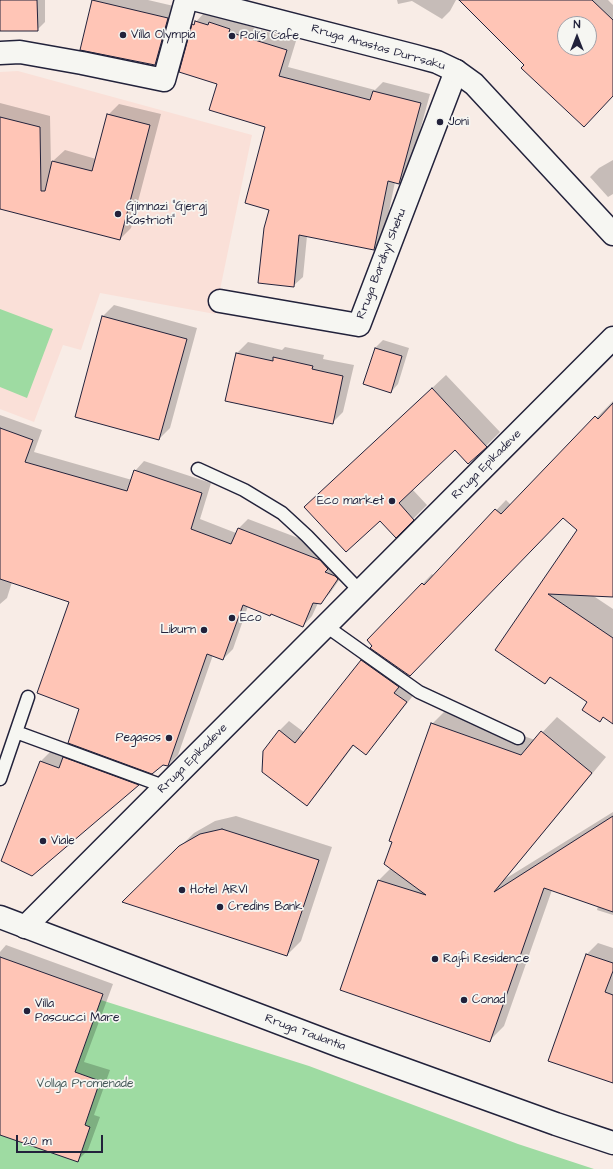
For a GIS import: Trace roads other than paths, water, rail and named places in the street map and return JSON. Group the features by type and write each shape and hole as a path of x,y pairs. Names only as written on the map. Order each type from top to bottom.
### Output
{"street":[{"path":"0,53 20,52 164,80 186,0"},
{"name":"Rruga Anastas Durrsaku","path":"197,0 437,62 456,71 474,84 613,234"},
{"name":"Rruga Bardhyl Shehu","path":"220,301 359,325 456,71"},
{"name":"Rruga Epikadeve","path":"25,927 613,338"},
{"name":"Rruga Taulantia","path":"0,917 340,1046 556,1124 613,1142"}],"lane":[{"path":"198,468 244,490 282,514 307,536 360,591"},
{"path":"326,626 419,692 518,738"},
{"path":"0,779 28,697"},
{"path":"16,732 166,786"}],"place":[{"name":"Villa Olympia","path":"123,35"},
{"name":"Poli’s Cafe","path":"232,36"},
{"name":"Joni","path":"440,122"},
{"name":"Gjimnazi \"Gjergj Kastrioti\"","path":"118,214"},
{"name":"Eco market","path":"392,501"},
{"name":"Eco","path":"232,618"},
{"name":"Liburn","path":"204,630"},
{"name":"Pegasos","path":"169,738"},
{"name":"Viale","path":"43,841"},
{"name":"Hotel ARVI","path":"182,890"},
{"name":"Credins Bank","path":"220,907"},
{"name":"Rajfi Residence","path":"435,959"},
{"name":"Conad","path":"464,1000"},
{"name":"Villa Pascucci Mare","path":"27,1011"}],"park label":[{"name":"Vollga Promenade","path":"85,1084"}]}
